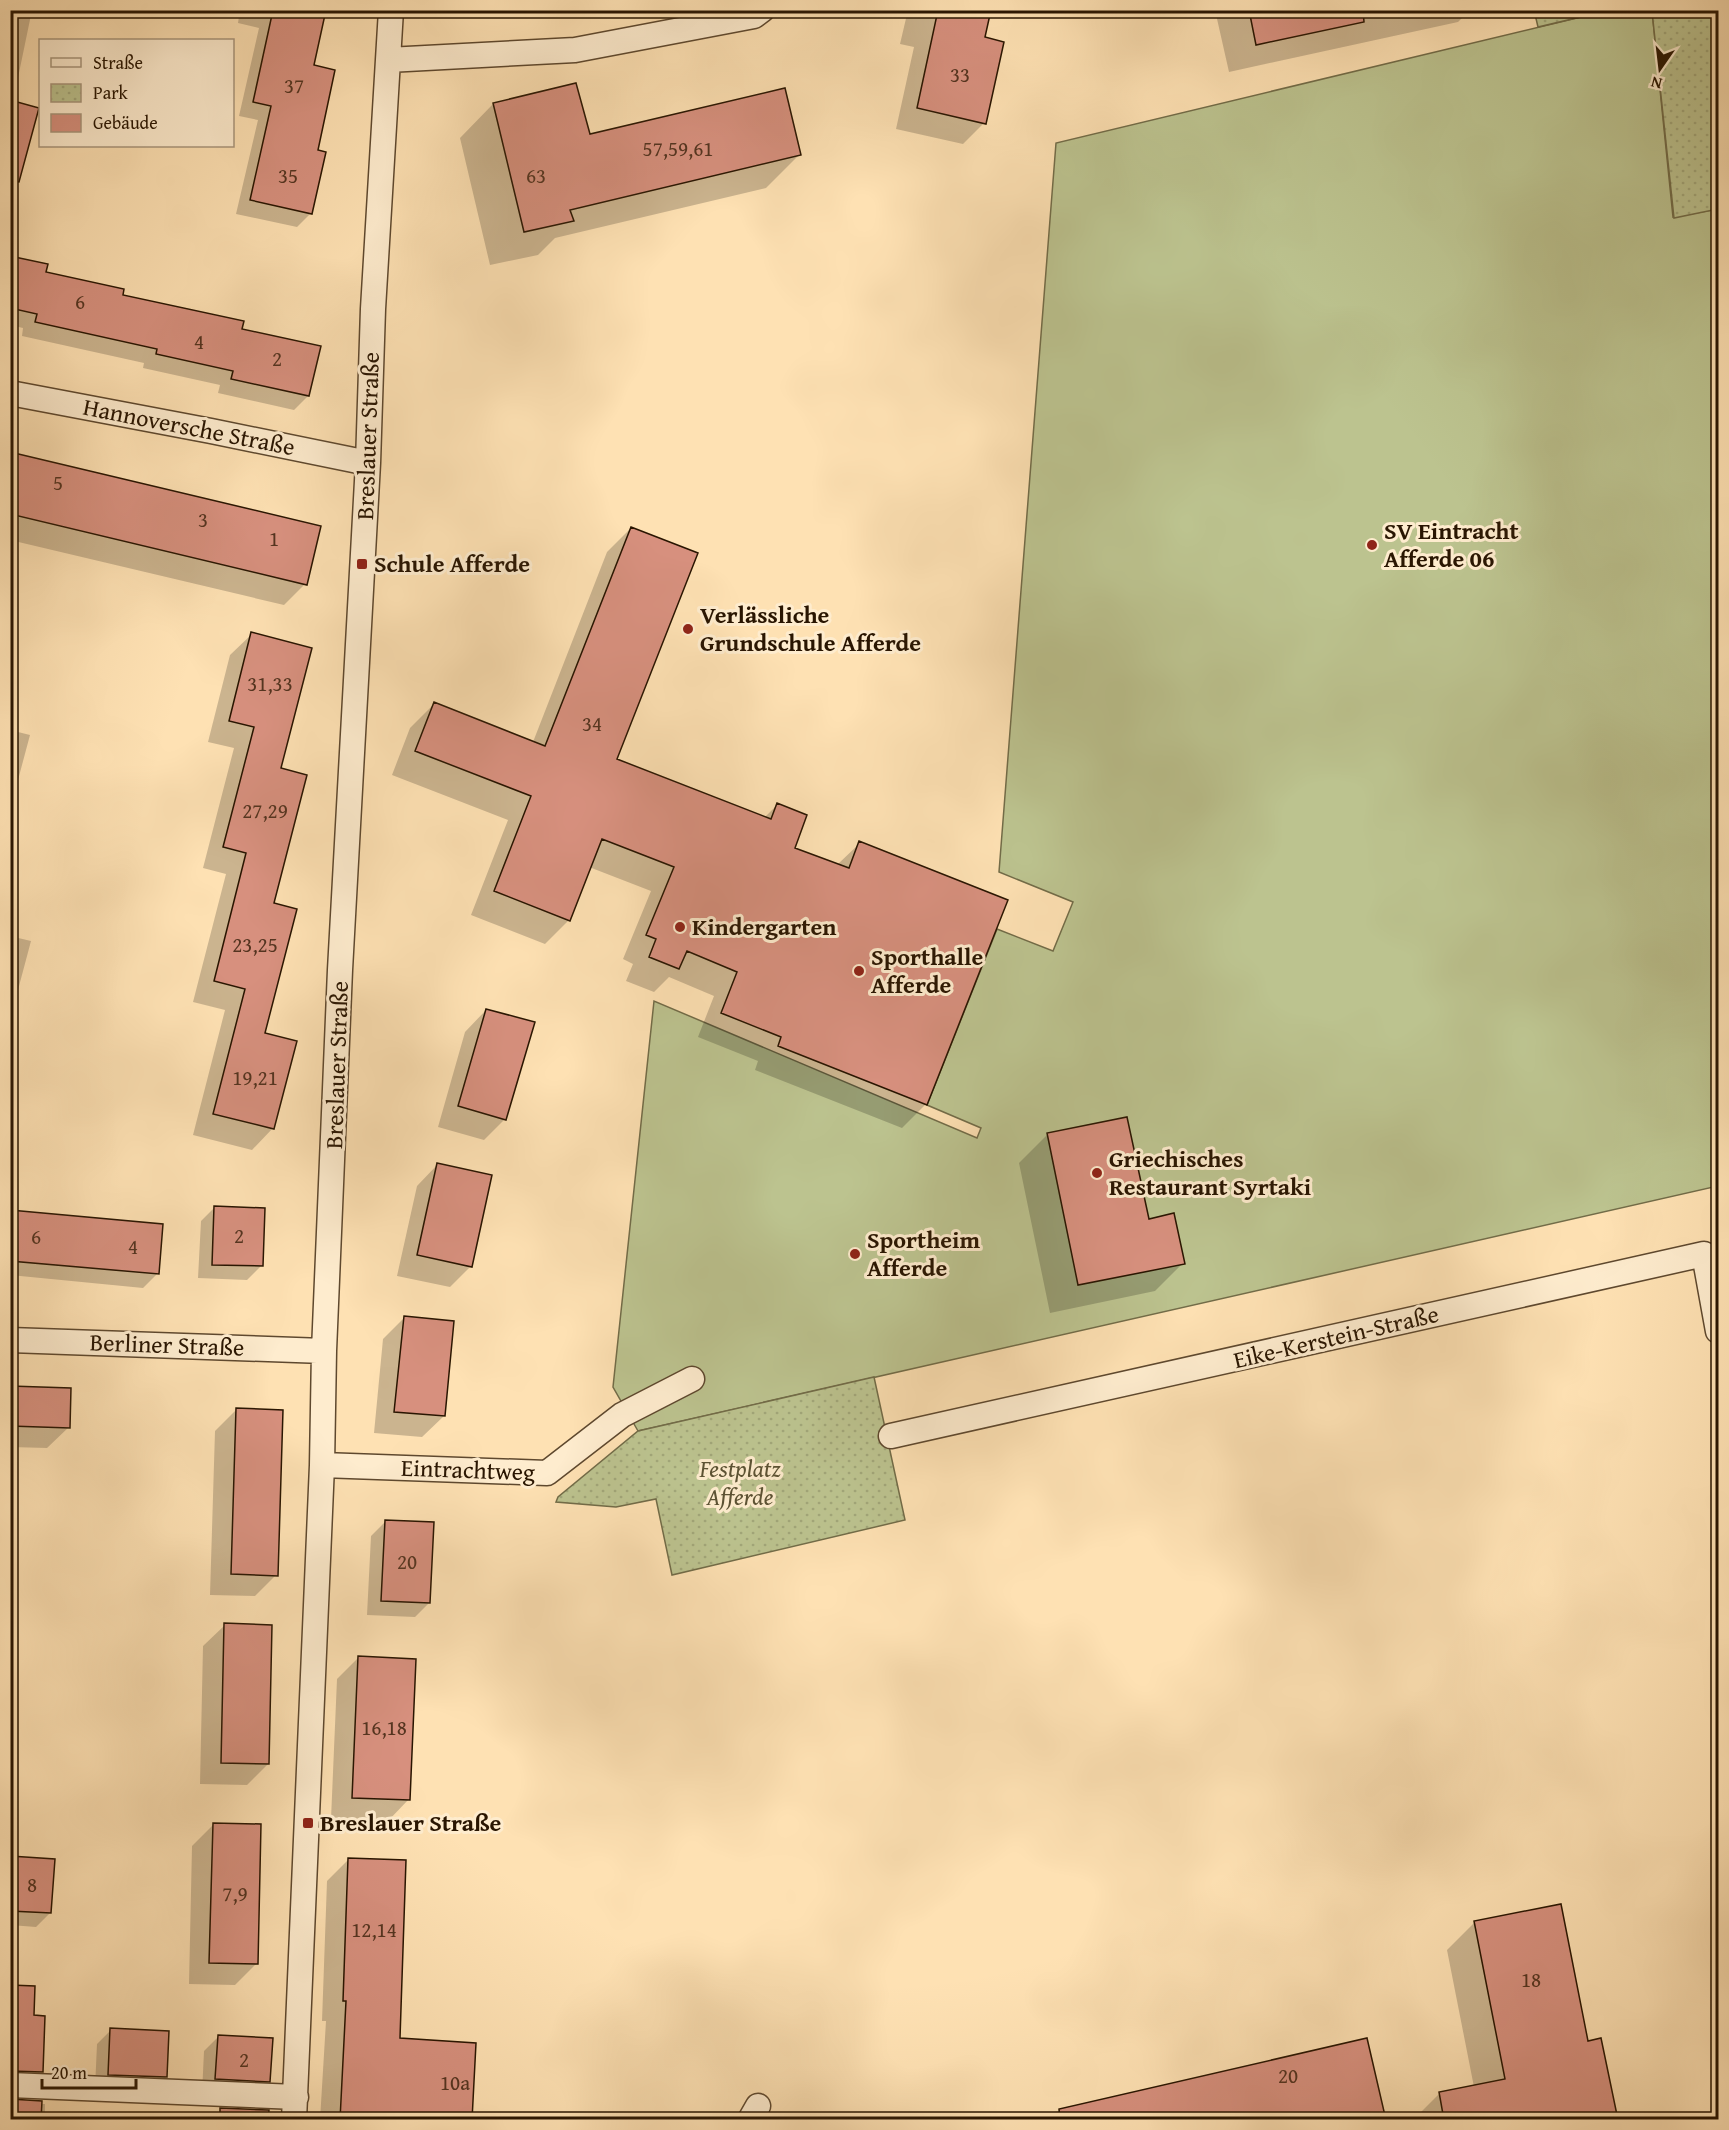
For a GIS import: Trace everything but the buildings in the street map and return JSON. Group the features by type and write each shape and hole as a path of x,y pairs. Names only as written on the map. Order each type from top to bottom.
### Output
{"street":[{"name":"Breslauer Straße","path":"295,2108 340,970 368,463 373,309 391,10"},
{"path":"388,60 575,50 754,16 762,10"},
{"name":"Hannoversche Straße","path":"10,393 368,463"},
{"name":"Eike-Kerstein-Straße","path":"891,1436 1704,1254 1719,1331"},
{"name":"Berliner Straße","path":"10,1340 324,1351"},
{"name":"Eintrachtweg","path":"322,1465 547,1473 622,1415 693,1380"},
{"path":"10,2085 295,2108"}],"green space":[{"path":"1534,10 1606,10 1606,11 1538,27"},
{"name":"SV Eintracht Afferde 06","path":"1606,11 1652,11 1673,217 1718,209 1718,1186 638,1431 613,1387 654,1001 977,1138 981,1128 927,1105 997,929 1053,951 1073,902 999,872 1056,143"},
{"path":"1652,11 1718,11 1718,209 1674,218"},
{"name":"Festplatz Afferde","path":"874,1377 905,1520 672,1575 656,1499 616,1507 556,1502 558,1497 638,1431"}],"place":[{"name":"SV Eintracht Afferde 06","path":"1372,545"},
{"name":"Schule Afferde","path":"362,564"},
{"name":"Verlässliche Grundschule Afferde","path":"688,629"},
{"name":"Kindergarten","path":"680,927"},
{"name":"Sporthalle Afferde","path":"859,971"},
{"name":"Griechisches Restaurant Syrtaki","path":"1097,1173"},
{"name":"Sportheim Afferde","path":"855,1254"},
{"name":"Breslauer Straße","path":"308,1823"}]}
